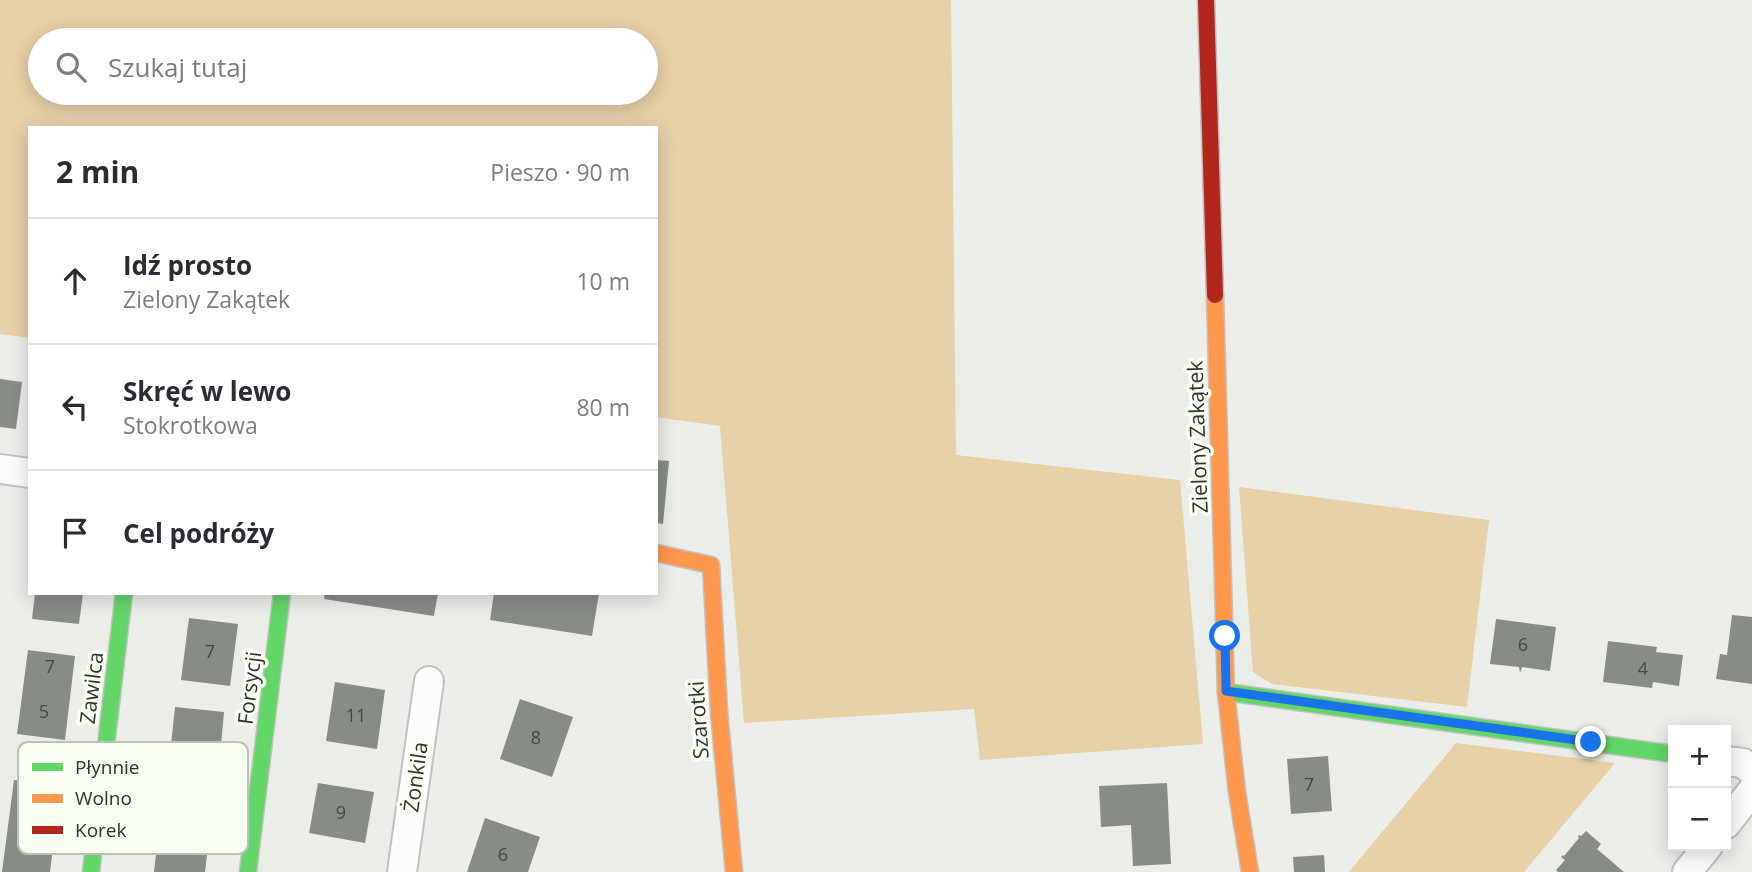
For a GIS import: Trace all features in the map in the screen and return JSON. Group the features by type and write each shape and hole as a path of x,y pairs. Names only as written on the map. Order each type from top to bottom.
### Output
{"street":[{"name":"Zielony Zakątek","path":"1206,0 1226,691 1237,792 1250,872"},
{"path":"0,469 28,473"},
{"name":"Szarotki","path":"658,553 711,565 719,712 734,872"},
{"name":"Zawilca","path":"107,742 124,595"},
{"name":"Forsycji","path":"248,872 282,595"},
{"name":"Żonkila","path":"402,872 429,681"},
{"path":"1226,691 1668,753"},
{"path":"1731,762 1743,764 1752,771"},
{"path":"1731,818 1752,791"},
{"path":"1687,872 1704,851"},
{"name":"Zawilca","path":"92,872 94,854"}],"shaded area":[{"path":"0,0 951,0 956,455 1180,480 1203,744 980,760 974,709 744,723 720,426 658,417 658,126 28,126 28,338 0,334"},
{"path":"1239,487 1489,520 1467,707 1272,684 1253,672"},
{"path":"1456,743 1615,763 1524,872 1349,872"}],"building":[{"path":"0,379 22,382 16,429 0,427"},
{"path":"658,460 669,461 663,524 658,523"},
{"path":"35,595 83,595 79,624 32,619"},
{"path":"325,595 438,595 434,616 324,599"},
{"path":"494,595 599,595 592,636 490,620"},
{"path":"1732,615 1752,617 1752,684 1716,679 1720,654 1727,655"},
{"path":"189,618 238,624 230,686 181,680"},
{"path":"1496,619 1556,627 1550,671 1522,667 1520,673 1519,667 1490,664"},
{"path":"1608,641 1657,647 1656,652 1683,655 1679,686 1653,682 1652,688 1603,682"},
{"path":"28,650 75,656 65,740 17,734"},
{"path":"335,682 385,690 377,749 326,741"},
{"path":"520,699 573,717 552,777 500,759"},
{"path":"175,707 224,712 221,742 171,742"},
{"path":"1328,756 1332,811 1291,814 1287,759"},
{"path":"14,780 18,781 18,854 52,854 50,872 2,872"},
{"path":"318,783 374,792 365,843 309,833"},
{"path":"1167,783 1171,864 1133,866 1131,825 1101,827 1099,786"},
{"path":"485,818 540,837 528,872 467,872"},
{"path":"1586,831 1601,844 1597,849 1624,872 1556,870 1565,860 1561,857 1579,835"},
{"path":"156,854 207,854 205,872 154,872"},
{"path":"1324,855 1325,872 1294,872 1293,857"}],"traffic: fast":[{"path":"106,742 124,595"},
{"path":"248,872 282,595"},
{"path":"1226,692 1668,753"},
{"path":"91,872 93,854"}],"traffic: slow":[{"path":"1215,295 1226,692 1237,792 1250,872"},
{"path":"658,553 711,565 719,712 734,872"}],"traffic: jam":[{"path":"1206,0 1215,295"}],"route":[{"path":"1225,636 1226,691 1591,742"}]}
